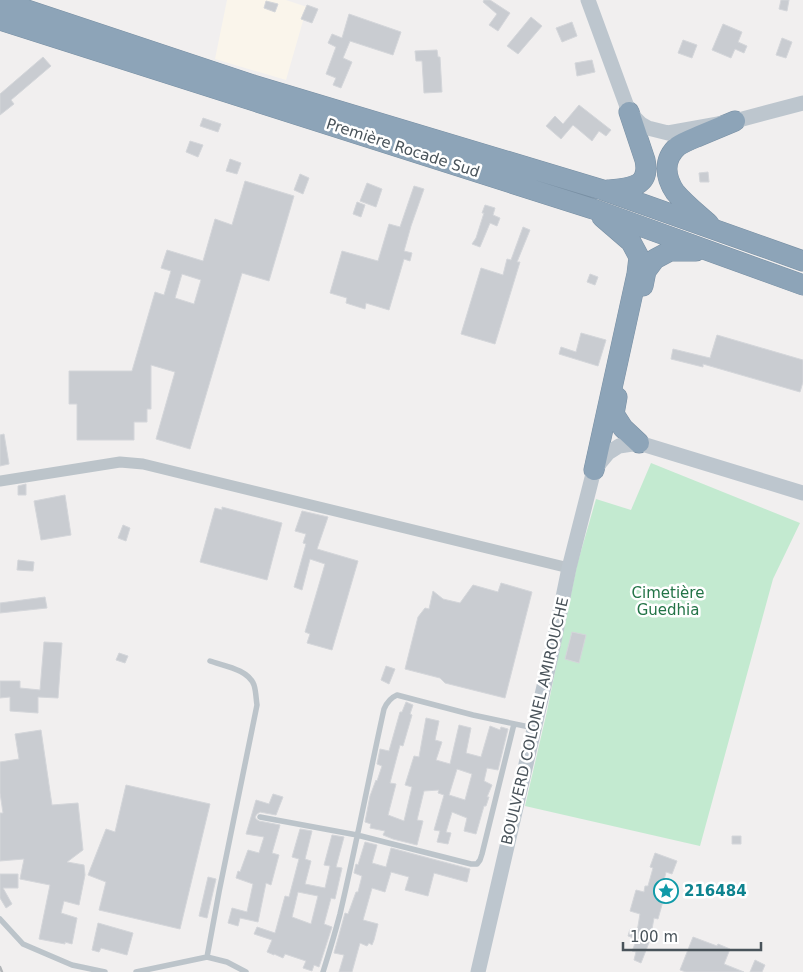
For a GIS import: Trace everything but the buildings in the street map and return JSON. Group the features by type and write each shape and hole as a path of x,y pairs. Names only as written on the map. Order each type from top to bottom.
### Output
{"highway":[{"name":"Première Rocade Sud","path":"0,1 253,85 603,190 803,261"},
{"name":"Première Rocade Sud","path":"1,22 593,209 803,286"},
{"path":"603,190 636,186 645,175 645,160 629,112"},
{"path":"716,231 671,185 666,174 667,164 670,156 678,147 735,121"},
{"path":"593,209 631,242 639,257 637,274 594,470"},
{"path":"639,443 623,428 614,414 646,272 655,259 670,251 708,251"}],"main road":[{"path":"588,0 629,112 648,128 668,133 735,121 803,103"},
{"path":"594,470 608,453 619,446 639,443 803,493"},
{"name":"BOULVERD COLONEL AMIROUCHE","path":"478,972 569,568 594,470"}],"street":[{"path":"0,481 120,462 143,464 569,568"}],"lane":[{"path":"207,958 257,705 254,685 248,677 240,671 210,661"},
{"path":"323,972 340,916 368,778 384,709 388,701 397,695 473,715 534,728"},
{"path":"260,817 357,835 477,864 482,854 514,724"},
{"path":"0,919 22,944 72,965 105,972"},
{"path":"136,972 207,958 227,962 246,972"}],"shaded area":[{"path":"227,0 286,0 307,7 286,80 215,59"}],"green space":[{"name":"Cimetière Guedhia","path":"651,463 800,523 773,579 700,846 525,806 577,565 596,499 631,510"}],"railway":[{"path":"0,967 2,972"}],"place":[{"name":"216484","path":"666,891"}]}
